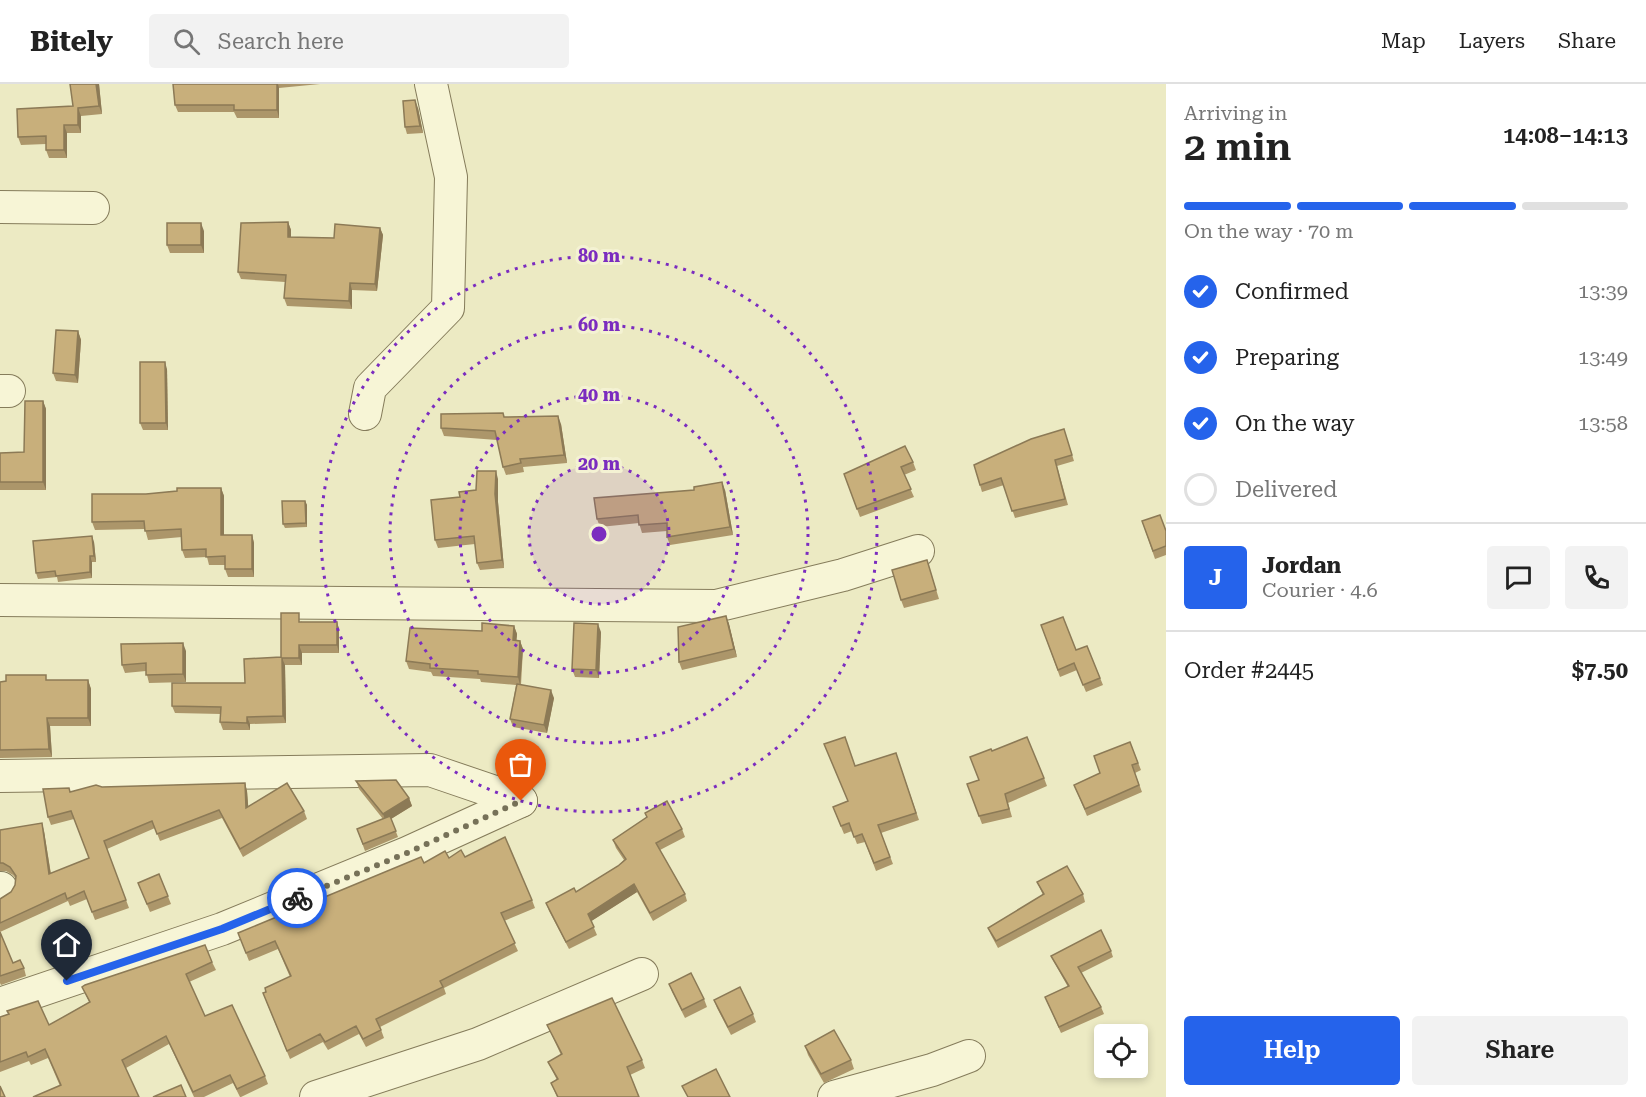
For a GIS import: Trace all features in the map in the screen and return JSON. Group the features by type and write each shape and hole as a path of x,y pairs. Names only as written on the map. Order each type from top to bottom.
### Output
{"street":[{"path":"365,414 370,388 448,308 451,177 430,84"},
{"path":"0,207 93,208"},
{"path":"0,600 716,606 843,575 918,551"},
{"path":"0,776 430,770 521,801 407,853 222,929 0,1004"},
{"path":"316,1097 478,1044 642,974"},
{"path":"834,1097 932,1070 969,1056"}],"building":[{"path":"70,84 96,84 99,106 78,108 78,125 64,125 64,150 46,150 46,136 18,137 17,109 73,106"},
{"path":"173,84 277,84 277,110 234,110 234,105 175,105"},
{"path":"415,100 420,126 405,127 403,101"},
{"path":"288,222 288,237 334,238 335,224 380,228 375,284 350,283 349,301 284,298 286,275 238,272 241,223"},
{"path":"167,223 201,223 201,245 167,245"},
{"path":"56,330 78,331 75,375 53,373"},
{"path":"140,362 165,362 166,423 140,423"},
{"path":"25,401 43,401 43,482 0,482 0,453 24,452"},
{"path":"503,413 504,417 558,416 564,455 520,459 521,463 503,467 495,431 441,428 441,414"},
{"path":"1064,429 1072,455 1055,460 1065,499 1012,511 1001,478 980,485 974,465 1031,439"},
{"path":"905,446 913,462 901,467 911,489 857,509 844,474"},
{"path":"477,471 496,471 495,494 502,560 477,563 474,536 435,540 431,500 460,497 459,492 476,490"},
{"path":"722,482 730,527 667,537 667,523 639,525 638,515 597,519 594,498 694,490 694,487"},
{"path":"177,488 221,488 221,535 252,535 252,569 225,569 225,556 206,557 206,549 182,550 181,529 145,531 144,521 92,522 92,494 146,494 177,491"},
{"path":"282,501 305,501 306,523 283,524"},
{"path":"1160,515 1166,531 1166,546 1153,551 1142,521"},
{"path":"92,536 94,556 90,556 90,572 56,576 55,571 36,573 33,541"},
{"path":"927,560 936,590 901,600 892,570"},
{"path":"281,613 299,613 299,622 337,622 337,645 299,645 299,658 282,658 283,716 247,717 247,723 220,722 221,707 172,706 172,683 245,683 244,659 281,657"},
{"path":"726,616 734,649 679,662 678,627"},
{"path":"1063,617 1076,650 1087,646 1100,678 1083,685 1074,663 1058,670 1041,625"},
{"path":"482,623 514,626 513,640 520,641 518,677 478,674 478,671 430,668 430,664 406,661 410,628 482,631"},
{"path":"574,623 598,624 596,670 572,669"},
{"path":"183,643 183,674 146,675 146,663 122,665 121,644"},
{"path":"6,675 46,675 46,680 88,680 88,718 47,718 49,749 0,750 0,682 6,681"},
{"path":"517,684 551,690 544,725 510,719"},
{"path":"845,737 855,766 896,753 916,813 878,825 890,857 874,863 862,834 854,837 849,823 841,826 833,807 848,801 824,744"},
{"path":"1027,737 1044,778 1005,794 1009,809 979,816 967,784 979,780 970,757"},
{"path":"1130,742 1138,763 1132,765 1139,785 1085,809 1074,785 1100,773 1094,756"},
{"path":"396,780 409,798 383,814 356,781"},
{"path":"245,783 246,808 287,783 304,811 240,849 219,810 157,834 152,821 104,841 126,900 92,912 84,891 67,899 65,893 0,923 0,899 11,892 16,876 10,867 0,863 0,830 42,823 49,874 89,858 71,811 48,817 43,789 69,788 70,792 96,785 102,787"},
{"path":"667,801 682,829 656,843 685,894 650,913 634,884 588,914 594,927 566,942 546,903 574,888 576,892 618,866 626,859 613,840 647,817 645,813"},
{"path":"390,816 396,831 363,844 357,829"},
{"path":"505,837 532,900 501,913 515,943 440,981 443,987 376,1019 381,1030 363,1039 356,1026 325,1042 320,1034 287,1051 263,993 266,992 265,988 291,976 275,941 246,953 238,933 421,857 424,863 445,851 449,858 461,850 465,857"},
{"path":"1067,866 1083,894 996,941 988,928 1044,894 1037,882"},
{"path":"159,874 168,896 147,904 138,883"},
{"path":"1101,930 1111,951 1078,967 1101,1007 1059,1027 1045,997 1069,986 1051,956"},
{"path":"0,932 13,963 20,960 24,968 0,976"},
{"path":"205,945 212,962 186,974 205,1016 232,1005 265,1076 237,1089 230,1075 193,1092 166,1036 122,1060 139,1097 33,1097 61,1085 45,1049 28,1057 26,1052 0,1062 0,1017 9,1014 7,1011 38,1001 49,1025 90,1002 82,987 85,985"},
{"path":"691,973 704,999 682,1010 669,984"},
{"path":"740,987 753,1014 728,1027 714,1000"},
{"path":"612,998 642,1060 627,1067 639,1097 558,1097 551,1083 558,1079 548,1062 562,1054 547,1025"},
{"path":"834,1030 851,1060 821,1074 805,1046"},
{"path":"716,1069 730,1097 688,1097 682,1086"},
{"path":"181,1085 186,1097 153,1097"},
{"path":"0,1086 5,1097 0,1097"}],"way so far":[{"path":"297,898 407,853 521,801"}],"route":[{"path":"67,981 222,929 297,898"}]}
